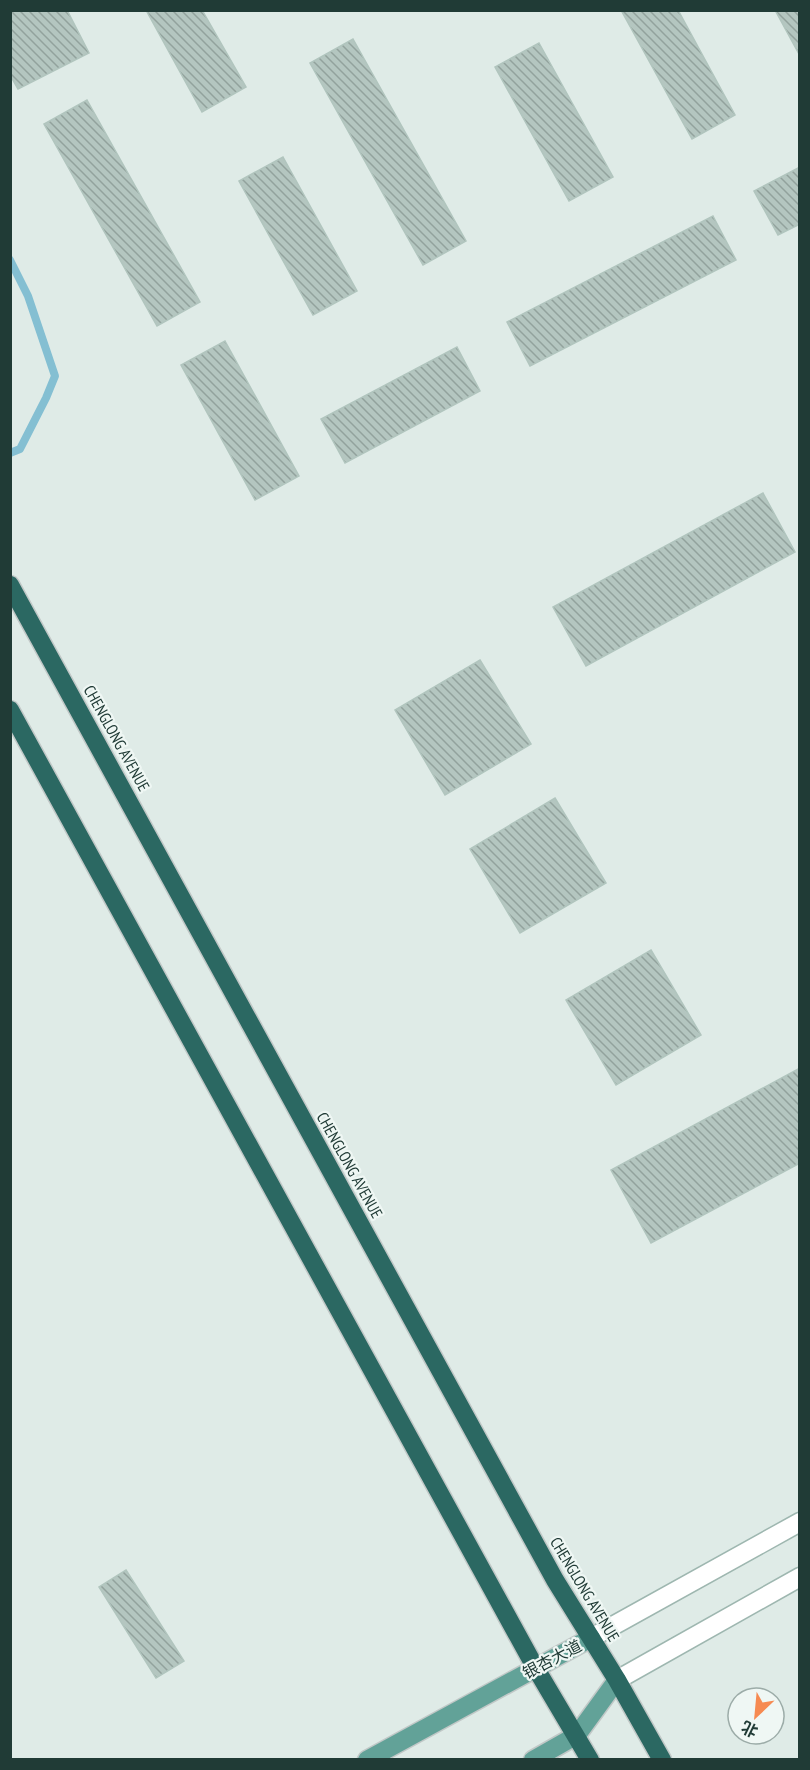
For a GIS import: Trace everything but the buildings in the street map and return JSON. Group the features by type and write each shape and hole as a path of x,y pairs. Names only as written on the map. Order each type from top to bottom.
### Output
{"highway":[{"name":"CHENGLONG AVENUE","path":"10,585 555,1580 617,1680 662,1760"},
{"path":"10,710 535,1667 590,1760"}],"main road":[{"name":"银杏大道","path":"367,1760 591,1638"},
{"path":"533,1760 577,1735 617,1680"}],"street":[{"name":"银杏大道","path":"591,1638 800,1522"},
{"path":"617,1680 800,1577"}],"waterway":[{"path":"10,260 28,296 55,376 20,449 10,453"}]}
